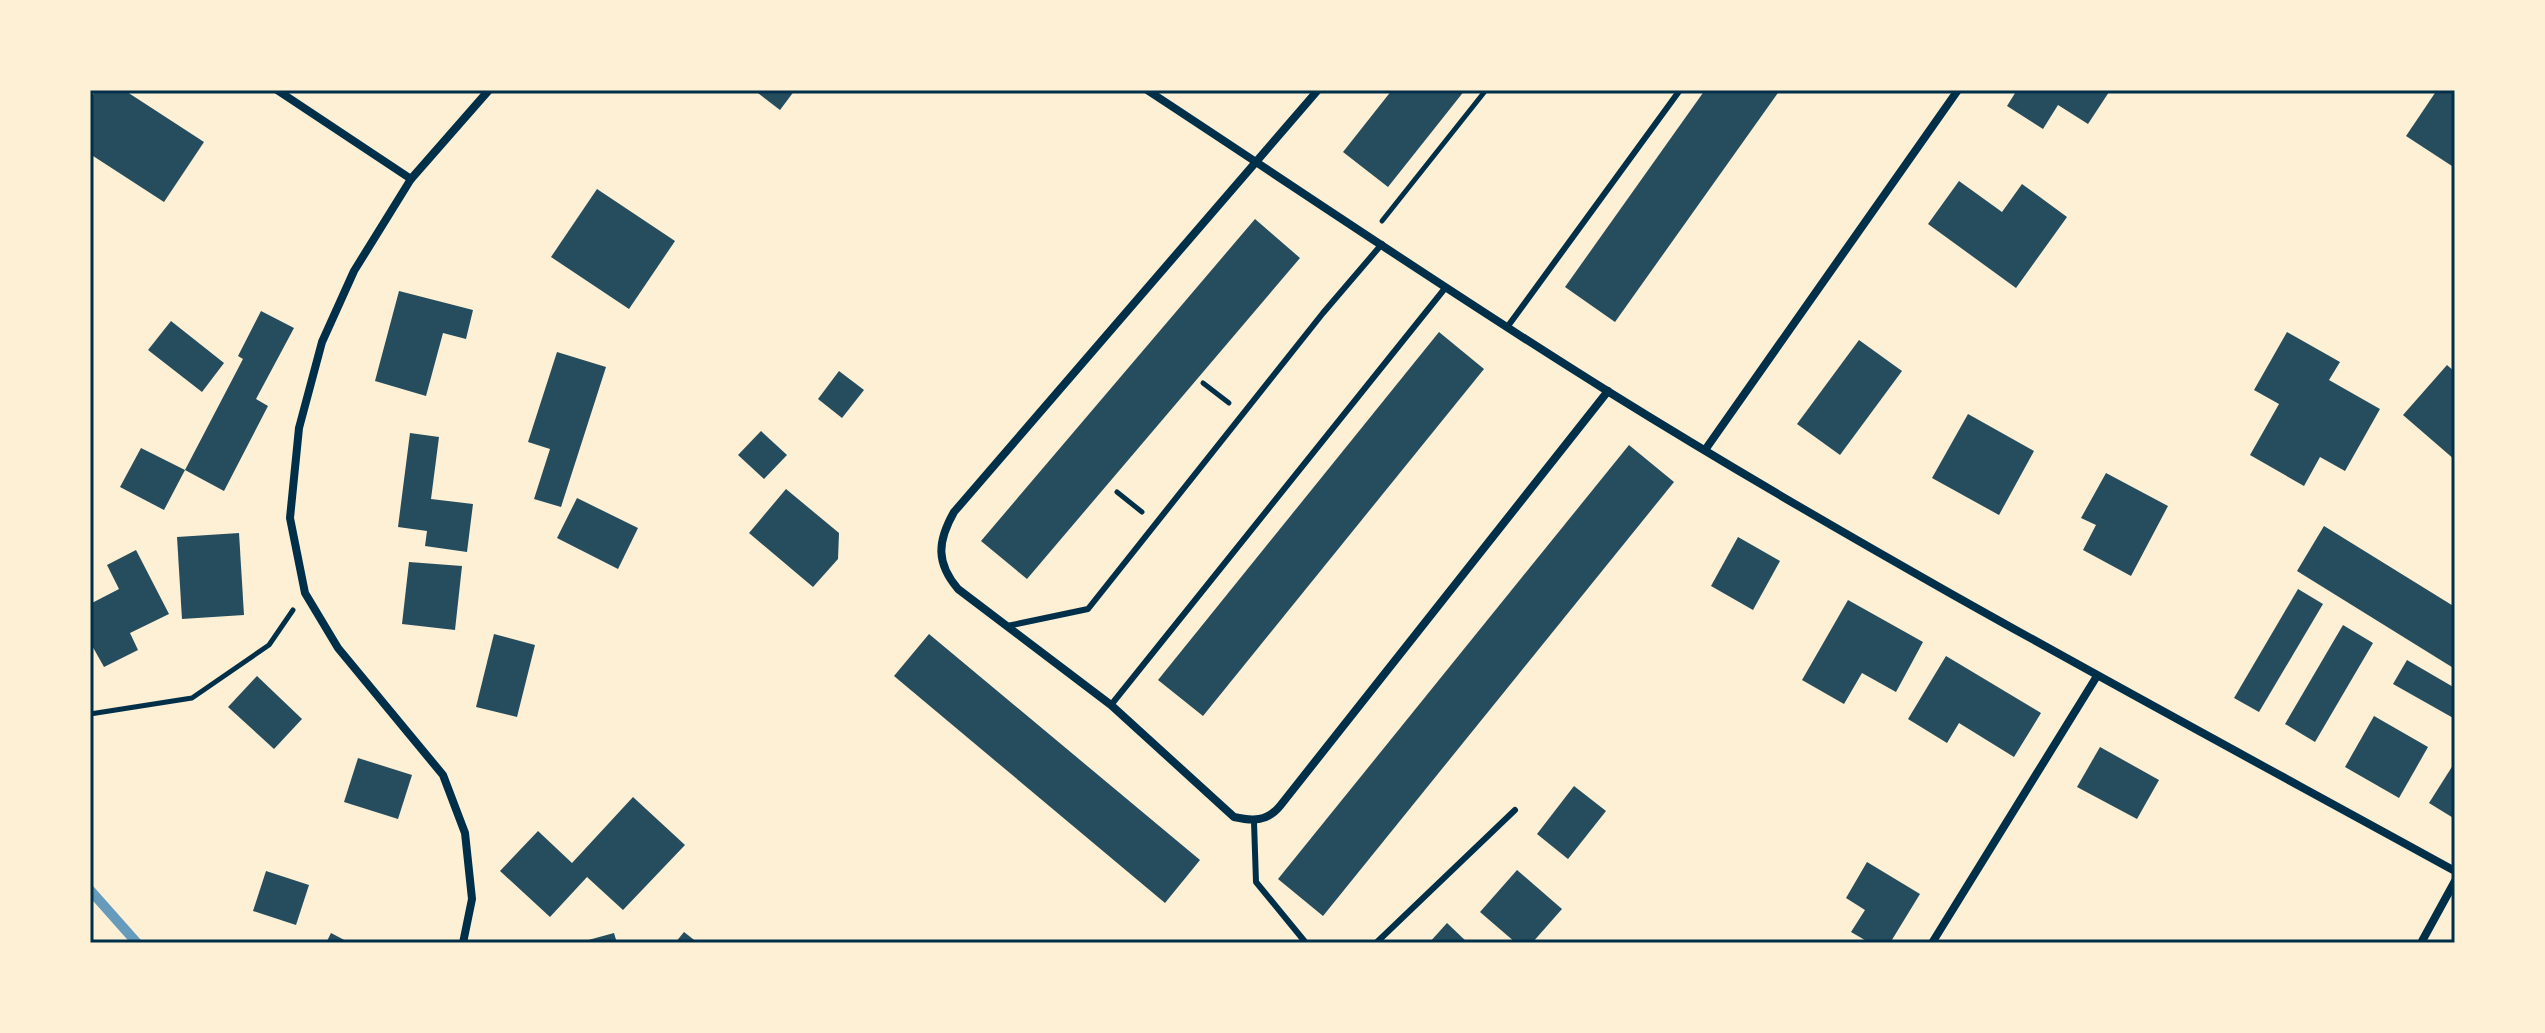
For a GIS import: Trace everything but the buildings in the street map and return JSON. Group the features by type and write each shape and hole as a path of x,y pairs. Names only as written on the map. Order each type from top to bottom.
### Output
{"street":[{"path":"277,90 411,179"},
{"path":"463,943 472,899 465,833 443,775 338,648 305,593 290,518 299,428 322,342 354,271 411,179 489,90"},
{"path":"1147,90 1608,391 1705,450 2097,676 2455,871"},
{"path":"1318,90 954,512 942,532 939,556 945,574 958,589 1111,705 1234,817 1254,822 1274,814 1608,391"},
{"path":"1705,450 1958,90"},
{"path":"1932,943 2097,676"},
{"path":"2421,943 2455,881"}],"lane":[{"path":"1508,326 1680,90"},
{"path":"1007,626 1088,609 1382,244"},
{"path":"1111,705 1447,286"},
{"path":"1376,943 1515,810"},
{"path":"1254,822 1256,882 1306,943"}],"path":[{"path":"1369,235 1486,90"},
{"path":"1203,383 1242,414"},
{"path":"1117,492 1155,522"},
{"path":"90,714 192,698 269,645 305,593"}],"waterway":[{"path":"90,890 137,943"}]}
